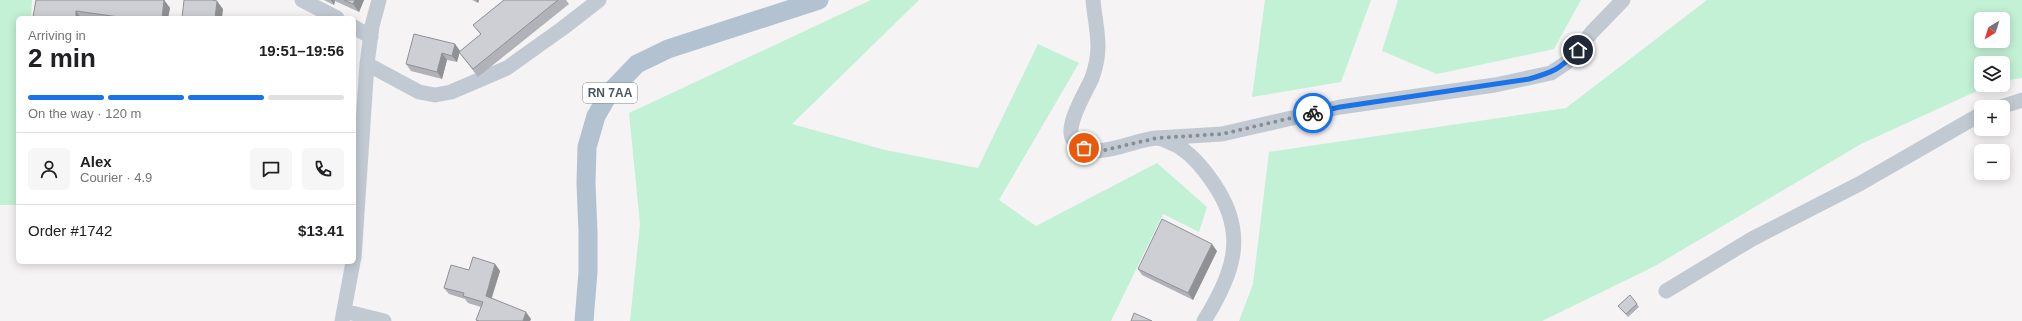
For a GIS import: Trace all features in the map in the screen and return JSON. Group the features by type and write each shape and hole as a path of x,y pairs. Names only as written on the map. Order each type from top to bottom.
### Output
{"main road":[{"name":"RN 7AA","path":"584,321 588,272 586,182 588,147 596,116 610,92 637,64 668,49 820,0"}],"street":[{"path":"302,0 333,16"},
{"path":"356,228 367,64 378,0"},
{"path":"367,64 419,92 435,95 452,92 507,68 599,0"},
{"path":"1094,0 1099,45 1092,78 1072,121 1070,129 1072,138 1077,145 1093,150 1105,150 1157,138 1222,134 1340,107 1495,84 1551,73 1566,63 1592,32 1623,0"},
{"path":"356,28 371,37"},
{"path":"2010,104 2022,100"},
{"path":"1666,291 1752,239 1861,183 1945,133 1974,118"},
{"path":"1157,138 1176,145 1192,156 1209,175 1222,196 1235,232 1233,252 1227,278 1216,302 1204,321"},
{"path":"353,264 343,316 384,321"}],"green space":[{"path":"0,0 32,0 31,16 16,16 16,205 0,205"},
{"path":"871,0 919,0 792,124 885,150 978,168 1038,44 1079,63 999,200 1036,226 1157,163 1207,207 1199,232 1163,214 1111,321 630,321 640,224 629,113"},
{"path":"1265,0 1371,0 1341,82 1252,97"},
{"path":"1398,0 1581,0 1554,49 1437,74 1382,51"},
{"path":"1707,0 2022,0 2022,78 2010,80 2010,56 1974,56 1975,92 1861,144 1655,266 1542,321 1239,321 1253,284 1269,152 1566,108"}],"building":[{"path":"36,0 164,0 162,16 112,16 76,11 76,16 33,16"},
{"path":"184,0 217,1 215,16 182,16"},
{"path":"344,0 355,0 353,4"},
{"path":"504,0 558,0 473,69 459,52 481,34 473,25"},
{"path":"414,34 455,44 452,56 442,53 437,72 406,64"},
{"path":"1162,219 1212,244 1188,293 1138,269"},
{"path":"473,257 495,264 486,296 526,312 523,321 476,320 483,302 463,296 464,293 444,288 451,265 469,270"},
{"path":"1630,295 1637,304 1626,314 1618,306"},
{"path":"1134,313 1152,321 1131,321"}],"way so far":[{"path":"1084,148 1105,150 1157,138 1222,134 1313,113"}],"route":[{"path":"1313,113 1340,107 1447,90 1529,79 1551,73 1566,63 1578,50"}]}
